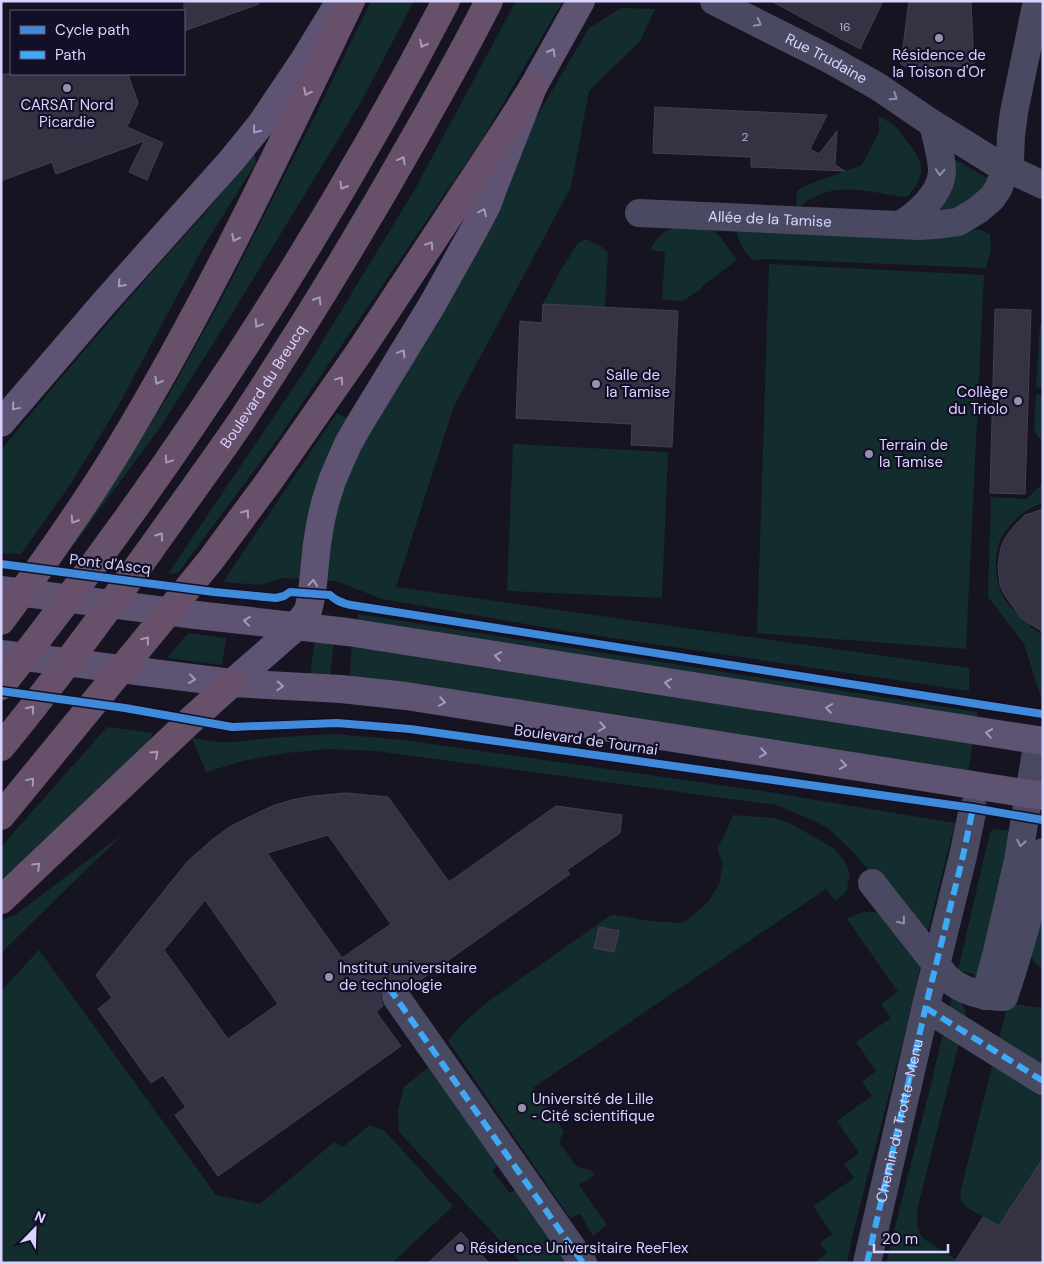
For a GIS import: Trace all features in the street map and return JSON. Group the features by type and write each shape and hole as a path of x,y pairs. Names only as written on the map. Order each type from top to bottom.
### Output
{"highway":[{"path":"1,621 49,556 115,456 148,401 244,223 351,1"},
{"path":"1,686 88,572 148,489 252,334 333,204 446,1"},
{"name":"Boulevard du Breucq","path":"1,747 123,588 264,385 341,264 392,179 489,1"},
{"path":"1,816 204,568 259,496 360,351 533,87"},
{"path":"1,900 232,683"}],"main road":[{"path":"1,424 104,303 231,161 261,124 340,1"},
{"path":"1,654 232,683 296,626 308,611 323,511 340,462 360,422 432,305 475,228 496,181 533,87 576,9 588,7 602,1"},
{"path":"1,590 365,635 1040,741"},
{"name":"Boulevard de Tournai","path":"232,683 368,691 406,696 1036,795"}],"street":[{"name":"Rue Trudaine","path":"714,1 846,68 994,162 1043,185"},
{"name":"Allée de la Tamise","path":"639,213 935,226 958,222 967,218 992,198 998,189 1010,160 1014,112 1037,1"},
{"name":"Rue Trudaine","path":"932,124 948,130 974,135 1011,136"},
{"path":"900,225 912,218 932,197 940,180 942,170 932,124"},
{"path":"985,996 1036,795 1040,741"},
{"name":"Chemin du Trotte-Menu","path":"868,1262 933,1008 944,936 972,808"},
{"path":"872,883 946,977 954,984 960,988 985,996 1004,997 1029,917 1043,852"},
{"path":"396,997 583,1263"},
{"path":"933,1008 1043,1081"}],"green space":[{"path":"371,1 414,1 361,102 230,317 161,426 70,550 167,398 223,296"},
{"path":"516,1 563,1 481,141 282,433 178,573 168,574 307,367 415,189"},
{"path":"621,8 655,9 640,41 589,91 571,187 454,406 396,587 969,668 969,691 566,631 382,599 336,581 282,578 260,585 223,582 337,413 369,430 449,297 507,193 520,145 589,28"},
{"path":"879,116 897,129 920,161 921,174 919,180 908,196 903,197 860,190 834,191 821,194 809,200 796,210 797,191 802,187 862,165 879,132"},
{"path":"947,155 993,181 974,203 933,216"},
{"path":"251,156 255,156 256,163 205,244 117,408 70,485 21,554 1,553 1,450 152,272 206,212"},
{"path":"706,225 719,235 737,260 683,301 662,300 665,252 650,250 661,235 673,228"},
{"path":"737,229 981,230 990,234 991,251 986,268 768,259 753,260 742,246 738,238"},
{"path":"586,239 608,252 605,307 543,304 559,273 578,243"},
{"name":"Terrain de la Tamise","path":"769,264 984,275 966,649 757,633"},
{"path":"1040,325 1043,326 1043,388 1036,387"},
{"path":"1036,394 1043,395 1043,441 1034,430"},
{"path":"513,444 668,452 662,598 507,591"},
{"path":"1043,459 1043,503 1024,513 1003,535 998,546 996,568 1000,589 1005,599 1015,611 1032,623 1030,627 1043,635 1043,704 1024,644 988,597 991,497 1027,499 1042,484"},
{"path":"358,614 977,712 977,718 358,622"},
{"path":"188,633 226,638 222,665 167,658"},
{"path":"315,639 334,641 330,678 310,676"},
{"path":"352,645 973,742 968,772 349,680"},
{"path":"107,727 153,733 146,748 1,882 1,847"},
{"path":"334,734 404,740 776,793 955,823 926,938 854,853 828,828 776,805 376,751 329,749 286,753 247,760 206,772 192,738 217,742 233,742"},
{"path":"733,815 774,818 791,824 832,847 843,859 849,871 847,889 835,901 826,889 533,1088 564,1131 559,1142 577,1167 591,1170 595,1175 579,1185 607,1225 593,1236 580,1214 570,1218 448,1041 458,1028 486,1003 611,915 650,921 683,923 707,903 719,885 723,864 717,848"},
{"path":"994,829 1014,831 985,978 972,982 974,974 958,970 990,832"},
{"path":"124,833 1,953 1,920 15,915"},
{"path":"1043,910 1043,969 1035,963 1031,954"},
{"path":"863,912 882,913 922,958 847,1263 814,1263 827,1253 820,1243 832,1234 813,1206 854,1178 844,1164 859,1153 837,1121 872,1096 862,1082 876,1071 856,1042 891,1018 881,1004 898,992 847,919"},
{"path":"39,950 216,1195 260,1204 334,1142 343,1147 370,1125 385,1131 453,1206 392,1263 1,1263 1,991"},
{"path":"953,992 964,1006 966,1016 917,1210 917,1222 923,1238 964,1263 886,1263 931,1084"},
{"path":"1008,1003 1043,1008 1043,1158 999,1226 966,1207 961,1200 960,1193"},
{"path":"430,1066 499,1164 492,1171 510,1193 517,1189 568,1263 521,1263 399,1132 398,1110 404,1087"}],"building":[{"path":"184,1 258,1 259,4 185,31"},
{"path":"771,1 883,1 860,49"},
{"name":"Résidence de la Toison d'Or","path":"909,1 971,1 974,68 941,65 912,70 901,64 896,56 903,47"},
{"name":"CARSAT Nord Picardie","path":"1,74 128,75 138,103 127,127 163,143 147,180 129,172 144,141 56,174 52,162 1,181"},
{"path":"655,107 827,115 810,149 819,154 837,131 835,165 845,171 751,167 751,157 653,153"},
{"name":"Salle de la Tamise","path":"543,304 678,311 672,447 631,445 632,424 516,418 520,321 542,323"},
{"path":"995,309 1031,310 1025,494 990,493"},
{"path":"1043,509 1043,632 1021,618 1004,594 1000,585 998,566 1001,547 1014,526 1025,515"},
{"name":"Institut universitaire de technologie","path":"346,793 388,797 449,882 556,806 622,815 620,833 567,870 570,874 409,988 403,983 395,981 387,985 382,991 380,998 383,1006 376,1012 401,1046 218,1176 175,1115 186,1107 163,1075 151,1083 98,1009 112,998 96,975 188,861 213,839 231,826 270,807 291,800","holes":["328,835 391,924 342,958 267,853","205,900 278,1004 228,1039 164,950"]},
{"path":"599,927 619,931 614,952 594,948"},
{"path":"1043,1158 1043,1263 954,1263 983,1217 999,1226"},
{"name":"Résidence Universitaire ReeFlex","path":"461,1232 489,1263 428,1263"}],"marked path":[{"path":"867,1263 973,808"},
{"path":"389,988 583,1263"},
{"path":"926,1008 1043,1081"}],"cycle path":[{"name":"Pont d'Ascq","path":"1,564 214,592 276,598 290,592 330,595 339,602 351,605 1043,714"},
{"path":"1,691 125,708 232,727 337,723 410,729 973,808 1043,820"}],"place":[{"name":"Résidence de la Toison d'Or","path":"939,38"},
{"name":"CARSAT Nord Picardie","path":"67,88"},
{"name":"Salle de la Tamise","path":"596,384"},
{"name":"Collège du Triolo","path":"1018,401"},
{"name":"Terrain de la Tamise","path":"869,454"},
{"name":"Institut universitaire de technologie","path":"329,977"},
{"name":"Université de Lille ‐ Cité scientifique","path":"522,1108"},
{"name":"Résidence Universitaire ReeFlex","path":"460,1248"}]}
